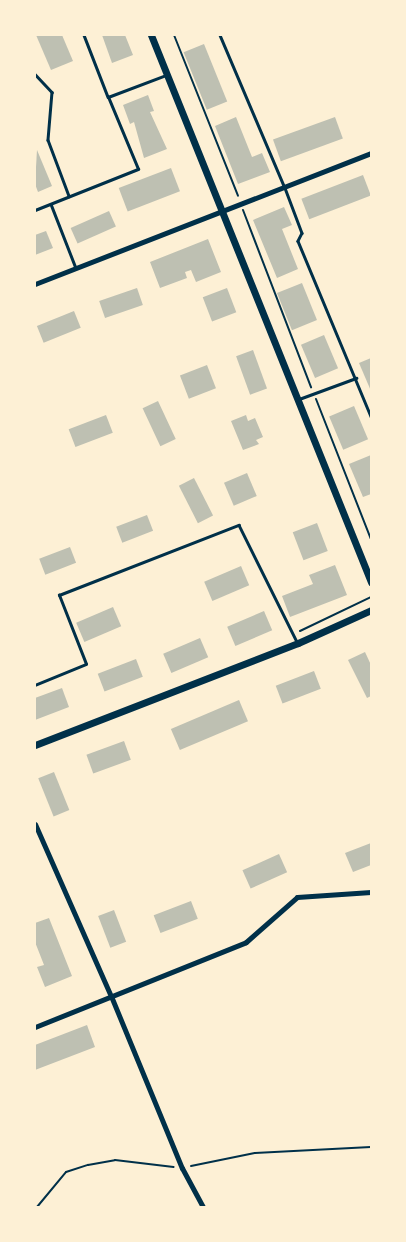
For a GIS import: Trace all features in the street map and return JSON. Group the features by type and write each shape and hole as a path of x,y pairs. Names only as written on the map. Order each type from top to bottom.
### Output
{"street":[{"path":"151,35 296,400 371,582"},
{"path":"35,284 222,214 371,153"},
{"path":"35,745 298,642 371,610"},
{"path":"35,824 111,996 182,1168 203,1207"},
{"path":"35,1027 246,942 297,897 371,892"}],"lane":[{"path":"35,210 138,169 84,35"},
{"path":"220,35 285,188 302,233 298,240 371,416"},
{"path":"35,74 52,92 48,140 69,196"},
{"path":"108,97 167,75"},
{"path":"51,204 76,269"},
{"path":"296,400 356,378"},
{"path":"35,685 86,664 59,595 239,526 298,642"}],"path":[{"path":"174,35 371,538"},
{"path":"36,1207 66,1172 88,1165 115,1160 182,1168 255,1154 371,1147"}],"building":[{"path":"36,35 62,35 73,61 51,70"},
{"path":"102,35 125,35 133,55 112,63"},
{"path":"204,44 227,101 207,110 184,52"},
{"path":"148,95 154,111 150,112 167,149 144,158 134,122 130,124 123,105"},
{"path":"236,117 252,157 262,153 270,172 238,184 215,126"},
{"path":"335,117 343,139 281,161 273,140"},
{"path":"37,150 52,186 38,192 35,184"},
{"path":"171,168 180,191 128,211 119,188"},
{"path":"363,175 371,196 309,219 301,199"},
{"path":"284,207 292,225 282,229 298,269 277,278 253,220"},
{"path":"109,211 116,227 78,244 71,228"},
{"path":"46,231 53,248 35,255 35,235"},
{"path":"208,239 221,272 196,282 191,270 185,272 187,278 160,288 150,262"},
{"path":"302,283 317,320 292,330 277,293"},
{"path":"137,288 143,305 105,318 99,301"},
{"path":"227,288 236,312 212,322 203,297"},
{"path":"74,311 81,328 44,343 37,326"},
{"path":"324,335 338,368 315,378 301,345"},
{"path":"253,350 267,389 250,395 236,356"},
{"path":"371,358 371,391 359,363"},
{"path":"207,365 216,388 189,399 180,375"},
{"path":"158,401 176,439 160,446 143,408"},
{"path":"354,406 368,439 343,450 329,417"},
{"path":"106,415 113,433 75,447 69,429"},
{"path":"246,415 248,421 255,418 263,437 256,440 259,444 243,450 231,421"},
{"path":"371,455 371,494 363,497 349,464"},
{"path":"247,473 257,496 234,506 224,483"},
{"path":"194,478 213,515 198,523 179,486"},
{"path":"147,515 153,531 122,543 116,527"},
{"path":"317,523 328,551 303,560 293,532"},
{"path":"70,547 76,563 45,575 39,559"},
{"path":"335,565 347,595 290,617 282,596 313,584 309,575"},
{"path":"241,566 249,585 212,601 204,582"},
{"path":"113,607 121,626 84,642 76,623"},
{"path":"264,611 272,630 235,646 227,627"},
{"path":"200,638 208,657 171,673 163,654"},
{"path":"365,652 371,665 371,696 367,698 348,660"},
{"path":"136,659 143,677 105,691 98,674"},
{"path":"314,671 321,689 283,703 276,686"},
{"path":"62,688 69,707 35,720 35,698"},
{"path":"239,700 248,721 180,750 171,729"},
{"path":"124,741 131,760 93,773 86,755"},
{"path":"54,772 69,810 54,816 38,778"},
{"path":"371,843 371,865 353,872 345,853"},
{"path":"279,854 287,872 251,889 242,870"},
{"path":"191,901 198,919 160,933 154,915"},
{"path":"114,910 126,942 110,948 98,916"},
{"path":"49,918 72,976 45,987 37,967 44,965 35,942 35,923"},
{"path":"87,1025 95,1047 35,1070 35,1045"}]}
